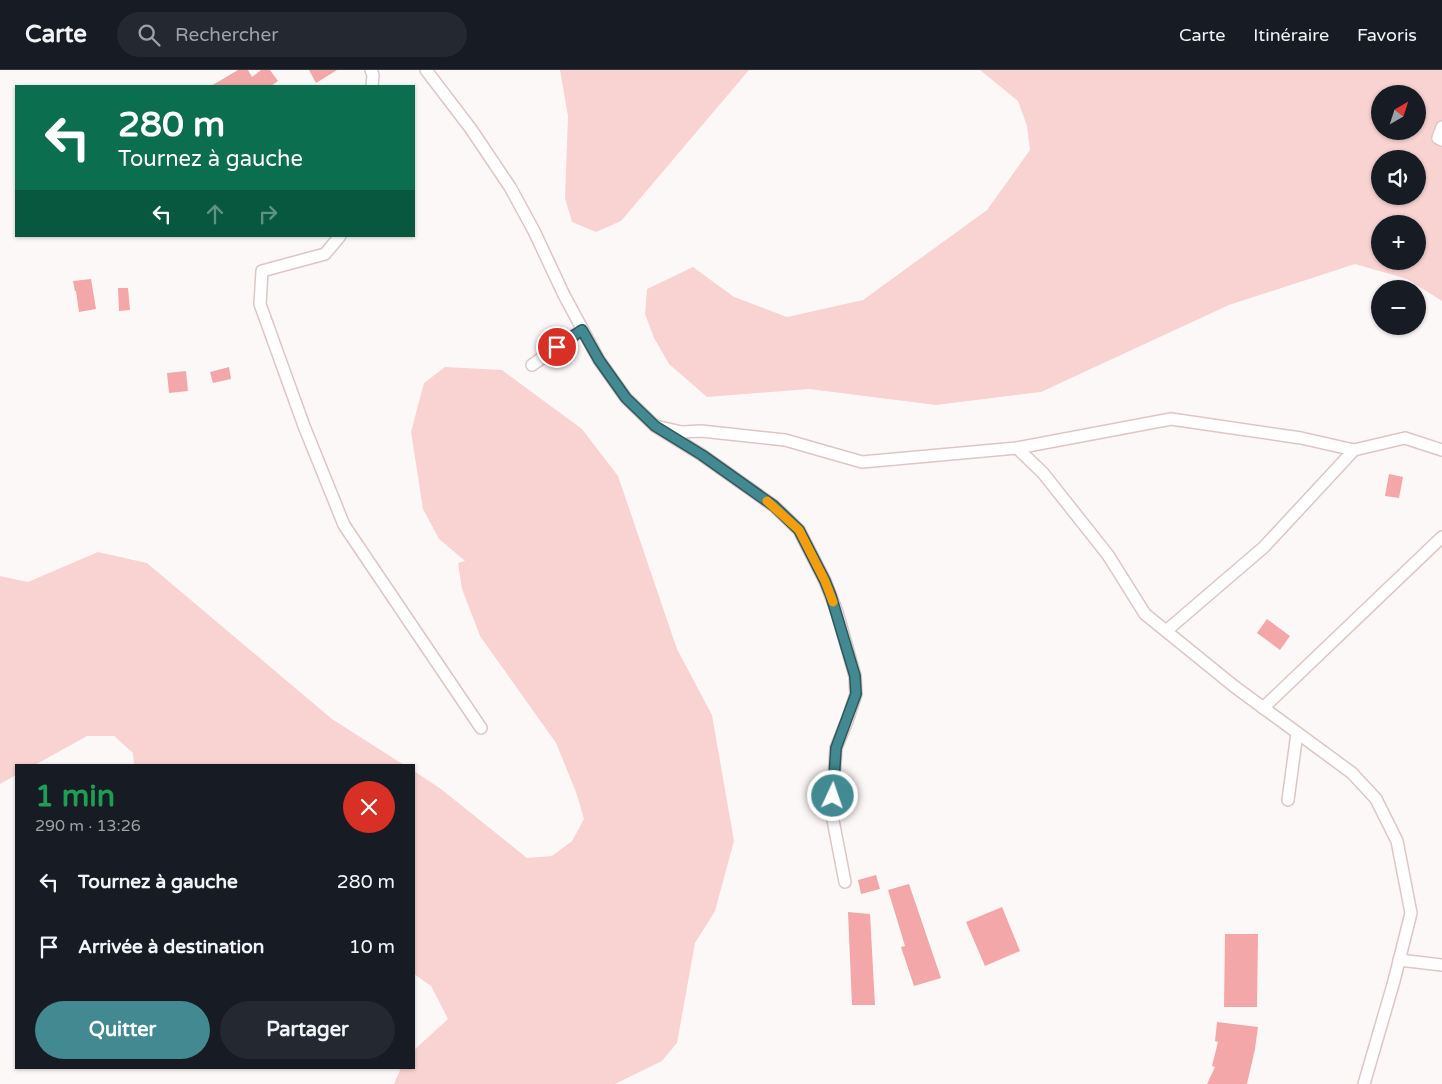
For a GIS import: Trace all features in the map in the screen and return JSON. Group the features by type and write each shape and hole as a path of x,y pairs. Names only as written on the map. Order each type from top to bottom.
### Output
{"street":[{"path":"371,70 373,75 372,85"},
{"path":"426,70 471,130 510,188 534,231 582,330 599,360 626,398 655,426 702,455 774,506 799,530 825,581 837,612 852,667 856,694 836,748 834,777 832,816 845,882"},
{"path":"1442,127 1438,138 1442,140"},
{"path":"339,237 325,254 262,271 260,304 304,426 344,525 482,728"},
{"path":"532,365 582,330"},
{"path":"655,426 682,432 701,431 785,440 862,462 1017,448 1171,419 1301,438 1354,450 1405,438 1442,450"},
{"path":"1017,448 1043,472 1102,548 1146,614 1263,708 1352,773 1376,799 1397,841 1411,913 1364,1084"},
{"path":"1166,631 1264,547 1354,450"},
{"path":"1263,708 1442,537"},
{"path":"1288,800 1298,733"},
{"path":"1399,960 1442,966"}],"shaded area":[{"path":"560,70 749,70 621,221 596,232 572,222 565,198 568,116"},
{"path":"980,70 1442,70 1442,301 1426,291 1426,280 1409,280 1376,270 1426,270 1426,215 1371,215 1371,269 1355,264 1229,305 1041,392 936,405 809,389 707,397 669,364 654,338 645,314 647,289 693,267 734,297 787,317 863,300 987,210 1030,150 1027,126 1018,101"},
{"path":"445,367 502,370 582,429 618,476 677,649 712,715 734,841 715,911 695,943 677,1043 662,1061 615,1084 394,1084 401,1069 415,1069 415,1049 448,1019 431,986 415,975 415,772 441,789 527,858 552,856 572,841 584,819 576,792 556,743 480,636 462,589 458,563 465,561 439,539 423,509 411,432 424,383"},
{"path":"98,552 147,563 332,719 402,764 134,764 133,753 114,736 87,736 37,764 15,764 15,776 0,784 0,576 28,582"}],"building":[{"path":"238,70 248,70 252,77 261,70 270,70 278,81 272,85 213,85"},
{"path":"309,70 337,70 316,83"},
{"path":"91,279 96,309 79,312 73,281"},
{"path":"118,288 128,288 130,310 119,311"},
{"path":"229,367 231,379 213,383 210,372"},
{"path":"186,371 188,391 169,393 167,373"},
{"path":"1389,474 1403,477 1399,498 1385,496"},
{"path":"1267,619 1290,636 1280,650 1257,633"},
{"path":"876,875 880,889 861,894 858,880"},
{"path":"909,884 941,978 914,986 901,947 905,946 888,890"},
{"path":"1002,907 1020,951 985,966 966,922"},
{"path":"848,912 870,914 875,1005 852,1005"},
{"path":"1225,934 1258,934 1257,1007 1224,1007"},
{"path":"1217,1022 1258,1027 1247,1084 1207,1084 1215,1067 1212,1066 1218,1042 1215,1041"}],"slow traffic":[{"path":"767,501 799,530 825,581 833,602"}],"route":[{"path":"557,347 582,330 599,360 626,398 655,426 702,455 774,506 799,530 831,596 855,676 856,694 836,748 833,796"}]}
